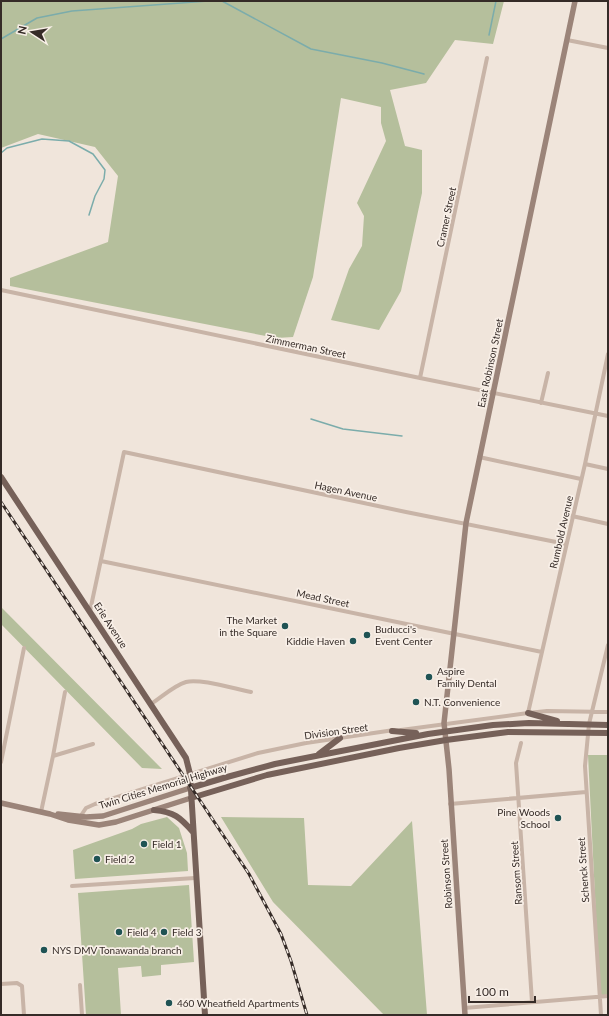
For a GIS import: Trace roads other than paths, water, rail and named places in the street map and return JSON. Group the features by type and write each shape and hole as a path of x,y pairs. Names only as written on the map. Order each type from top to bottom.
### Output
{"main road":[{"name":"Erie Avenue","path":"1,478 186,758 190,774 205,1015"},
{"path":"528,712 566,723"},
{"name":"Twin Cities Memorial Highway","path":"190,788 249,770 428,734 493,725 529,723 608,724"},
{"path":"392,731 428,734"},
{"name":"Twin Cities Memorial Highway","path":"191,798 267,775 446,740 508,732 608,733"},
{"path":"317,756 340,738"},
{"path":"154,810 175,815 182,819 193,832"}],"street":[{"name":"East Robinson Street","path":"445,732 444,723 466,523 575,1"},
{"path":"567,40 608,48"},
{"name":"Cramer Street","path":"420,378 487,58"},
{"name":"Zimmerman Street","path":"1,290 608,416"},
{"name":"Rumbold Avenue","path":"528,712 585,464 608,354"},
{"path":"541,403 548,373"},
{"name":"Hagen Avenue","path":"101,561 124,452 406,512 566,544"},
{"path":"479,457 581,479"},
{"path":"585,464 608,469"},
{"path":"572,516 608,524"},
{"path":"90,611 101,561"},
{"name":"Mead Street","path":"101,561 542,652"},
{"name":"Schenck Street","path":"601,1015 585,766 589,724 608,645"},
{"path":"1,762 24,648"},
{"path":"151,704 182,684 189,682 202,682 251,692"},
{"path":"41,812 53,756 64,692"},
{"name":"Division Street","path":"80,817 90,806 263,752 306,743 528,712 608,712"},
{"name":"Robinson Street","path":"445,732 465,1015"},
{"name":"Ransom Street","path":"520,743 516,763 532,1002"},
{"path":"53,756 93,744"},
{"name":"Twin Cities Memorial Highway","path":"50,814 95,817 110,814 190,788"},
{"path":"450,804 586,792"},
{"name":"Twin Cities Memorial Highway","path":"50,814 68,820 99,825 116,822 191,798"},
{"path":"1,803 50,814"},
{"path":"72,886 196,878"},
{"path":"1,984 17,983 22,986 24,1015"},
{"path":"80,985 82,1015"},
{"path":"464,1008 608,996"}],"waterway":[{"path":"1,39 37,18 72,11 208,1"},
{"path":"222,1 311,49 382,63 424,74"},
{"path":"489,35 496,1"},
{"path":"1,153 7,148 42,139 69,141 93,154 105,170 104,179 95,196 89,215"},
{"path":"311,419 343,429 402,436"}],"railway":[{"path":"1,502 249,874 281,934 291,961 307,1015"}],"place":[{"name":"The Market in the Square","path":"285,626"},
{"name":"Buducci's Event Center","path":"367,635"},
{"name":"Kiddie Haven","path":"353,641"},
{"name":"Aspire Family Dental","path":"429,677"},
{"name":"N.T. Convenience","path":"416,702"},
{"name":"Pine Woods School","path":"558,818"},
{"name":"Field 1","path":"144,844"},
{"name":"Field 2","path":"97,859"},
{"name":"Field 4","path":"119,932"},
{"name":"Field 3","path":"164,932"},
{"name":"NYS DMV Tonawanda branch","path":"44,950"},
{"name":"460 Wheatfield Apartments","path":"169,1003"}]}
